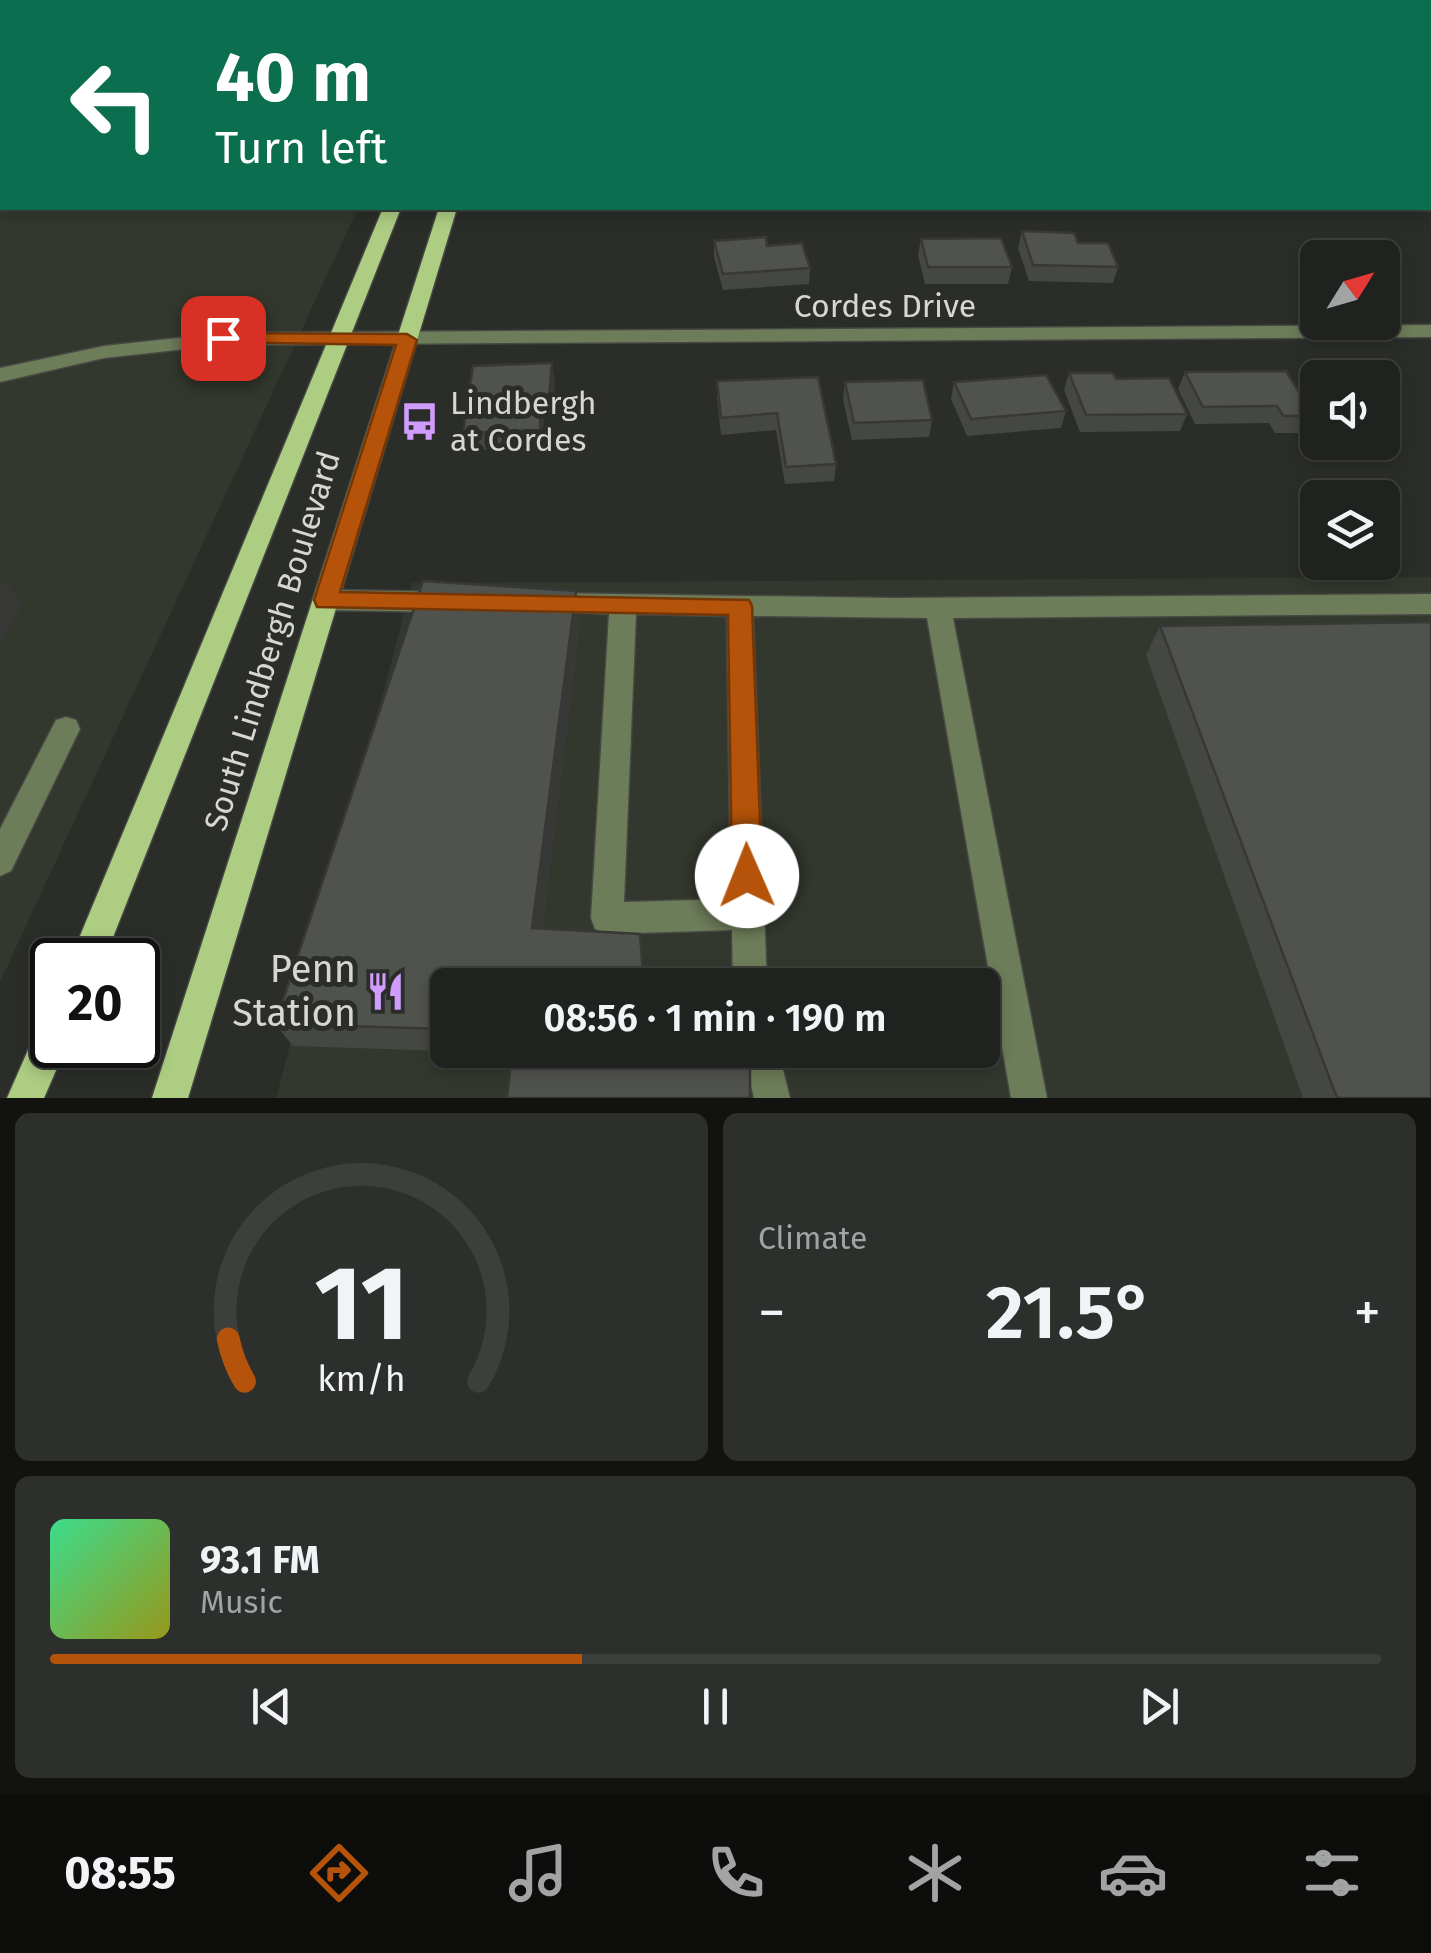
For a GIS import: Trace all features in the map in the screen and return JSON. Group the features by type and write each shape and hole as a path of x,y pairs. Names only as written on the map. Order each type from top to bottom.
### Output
{"main road":[{"name":"South Lindbergh Boulevard","path":"96,938 391,210"},
{"name":"South Lindbergh Boulevard","path":"170,1098 447,210"},
{"path":"25,1098 38,1068"}],"street":[{"name":"Cordes Drive","path":"0,375 104,352 223,338 407,340 1431,331"},
{"path":"326,600 486,602"},
{"path":"525,603 938,608 1431,604"},
{"path":"623,604 607,918 748,914"},
{"path":"740,606 750,968"},
{"path":"938,608 1029,1098"},
{"path":"0,861 66,729"},
{"path":"764,1068 772,1098"}],"shaded area":[{"path":"0,210 357,210 0,982"},
{"path":"1431,577 1431,1098 276,1098 412,583"}],"building":[{"path":"1022,231 1074,233 1078,243 1108,243 1118,267 1033,265"},
{"path":"766,237 767,246 802,243 810,268 723,274 714,241"},
{"path":"1001,238 1012,267 928,267 921,239"},
{"path":"552,363 549,396 541,396 540,430 463,433 473,366"},
{"path":"1286,371 1300,394 1300,416 1283,416 1277,406 1203,407 1185,372"},
{"path":"1069,373 1113,373 1116,379 1169,378 1187,414 1086,415"},
{"path":"1046,375 1066,411 971,419 954,382"},
{"path":"818,377 836,464 786,467 777,413 721,418 717,381"},
{"path":"923,380 932,420 854,423 845,382"},
{"path":"423,581 576,591 532,928 640,934 643,968 430,968 430,1028 275,1024"},
{"path":"1431,622 1431,1098 1337,1098 1160,626"},
{"path":"510,1068 750,1068 750,1098 507,1098"}],"place":[{"name":"Lindbergh at Cordes","path":"420,421"},
{"name":"Penn Station","path":"386,991"}],"route":[{"path":"223,338 407,340 326,600 740,606 747,876"}]}
